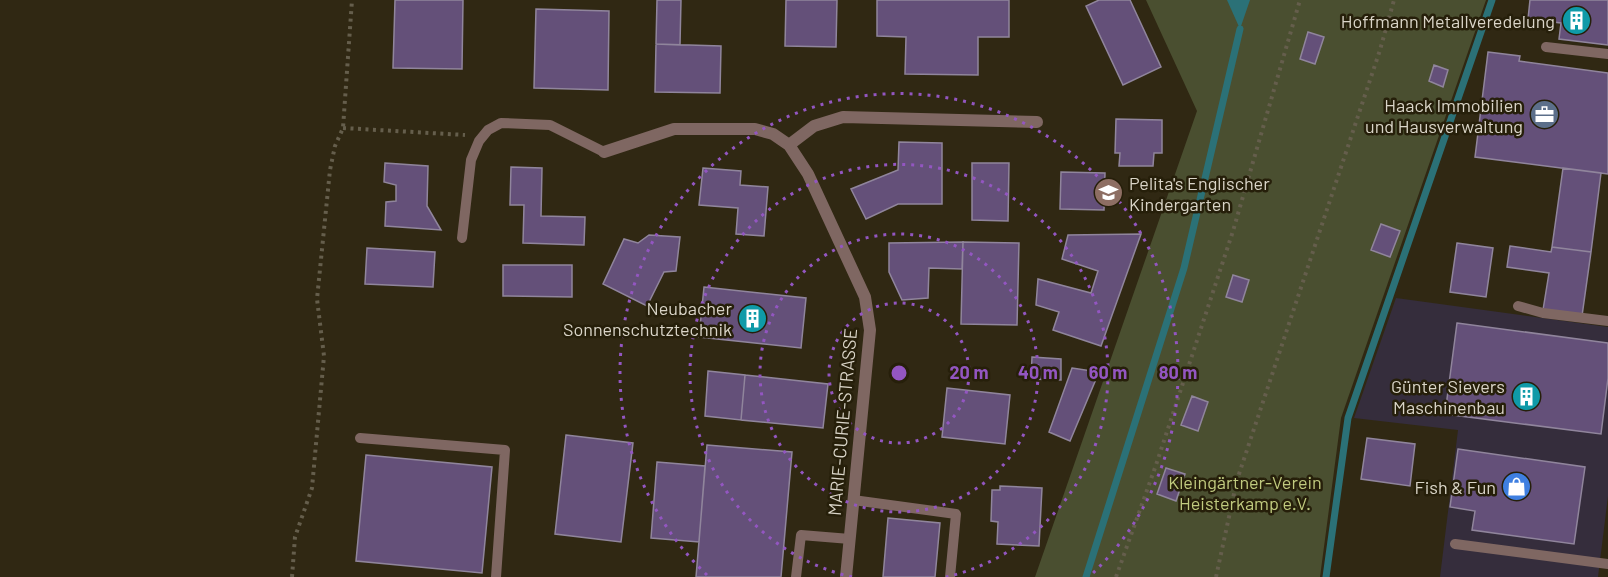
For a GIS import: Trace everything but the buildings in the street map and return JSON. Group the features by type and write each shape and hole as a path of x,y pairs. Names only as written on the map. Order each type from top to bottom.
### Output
{"street":[{"path":"789,145 813,126 843,117 1037,122"},
{"name":"MARIE-CURIE-STRASSE","path":"604,152 674,129 755,129 773,134 789,145 808,174 865,297 870,330 846,577"}],"lane":[{"path":"1546,47 1608,54"},
{"path":"462,238 471,160 478,141 488,130 501,123 550,125 604,152"},
{"path":"1518,306 1543,313 1608,321"},
{"path":"360,438 506,450 496,577"},
{"path":"853,500 956,514 950,577"},
{"path":"796,577 801,535 850,539"},
{"path":"1455,544 1608,564"}],"path":[{"path":"292,577 295,537 312,488 324,356 317,299 330,170 335,146 343,128 352,0"},
{"path":"1116,577 1156,465 1233,231 1300,0"},
{"path":"1216,577 1237,480 1380,50 1394,0"},
{"path":"343,128 465,135 478,141"}],"shaded area":[{"path":"1396,298 1608,327 1608,496 1598,577 1440,577 1458,430 1354,418"}],"green space":[{"name":"Kleingärtner-Verein Heisterkamp e.V.","path":"1146,0 1486,0 1341,418 1320,577 1035,577 1197,111"}],"water":[{"path":"1227,0 1250,0 1240,29"}],"waterway":[{"path":"1326,577 1348,418 1492,0"},
{"path":"1086,577 1184,268 1240,29"}],"place":[{"name":"Hoffmann Metallveredelung","path":"1576,21"},
{"name":"Haack Immobilien und Hausverwaltung","path":"1544,115"},
{"name":"Pelita's Englischer Kindergarten","path":"1108,193"},
{"name":"Neubacher Sonnenschutztechnik","path":"753,318"},
{"name":"Günter Sievers Maschinenbau","path":"1526,396"},
{"name":"Fish & Fun","path":"1517,487"}]}
